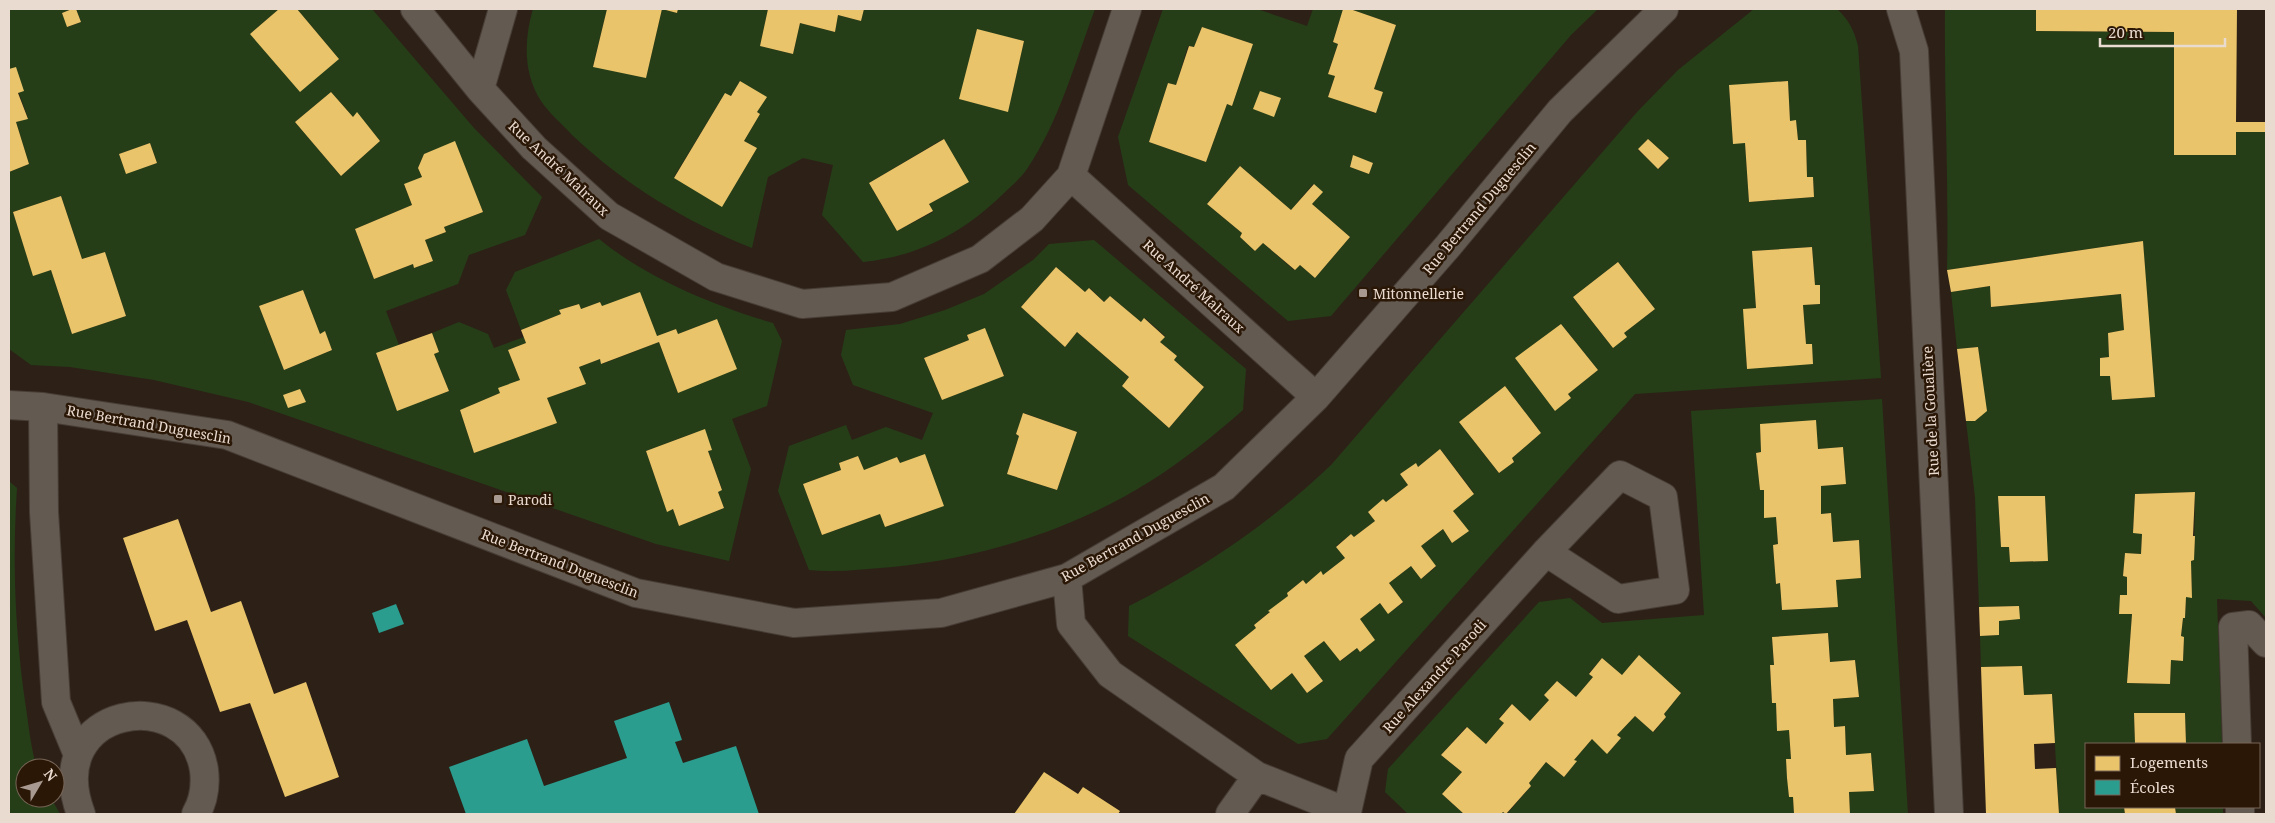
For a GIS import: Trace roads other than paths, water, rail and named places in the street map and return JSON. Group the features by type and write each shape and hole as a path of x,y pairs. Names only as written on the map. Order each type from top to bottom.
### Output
{"street":[{"name":"Rue André Malraux","path":"414,9 480,89 534,148 609,216 716,277 802,304 892,297 980,259 1032,219 1070,176 1127,9"},
{"path":"480,89 503,9"},
{"name":"Rue Bertrand Duguesclin","path":"9,405 43,406 228,435 636,593 794,623 941,613 1067,578 1224,487 1316,397 1448,246 1560,111 1664,9"},
{"name":"Rue de la Goualière","path":"1901,9 1914,51 1948,814"},
{"name":"Rue André Malraux","path":"1070,176 1316,397"},
{"path":"43,406 44,512 56,702 78,755"},
{"name":"Rue Alexandre Parodi","path":"1067,578 1071,624 1110,674 1257,776 1347,813 1359,759 1546,552 1620,475 1663,497 1674,590 1618,599 1546,552"},
{"path":"2238,743 2233,628 2249,625 2266,643"},
{"path":"81,814 74,796 73,775 78,755 90,736 109,722 130,716 152,716 174,724 191,740 202,760 205,782 202,804 196,814"},
{"path":"1230,814 1257,776"}],"place":[{"name":"Mitonnellerie","path":"1363,293"},
{"name":"Parodi","path":"498,499"}]}
